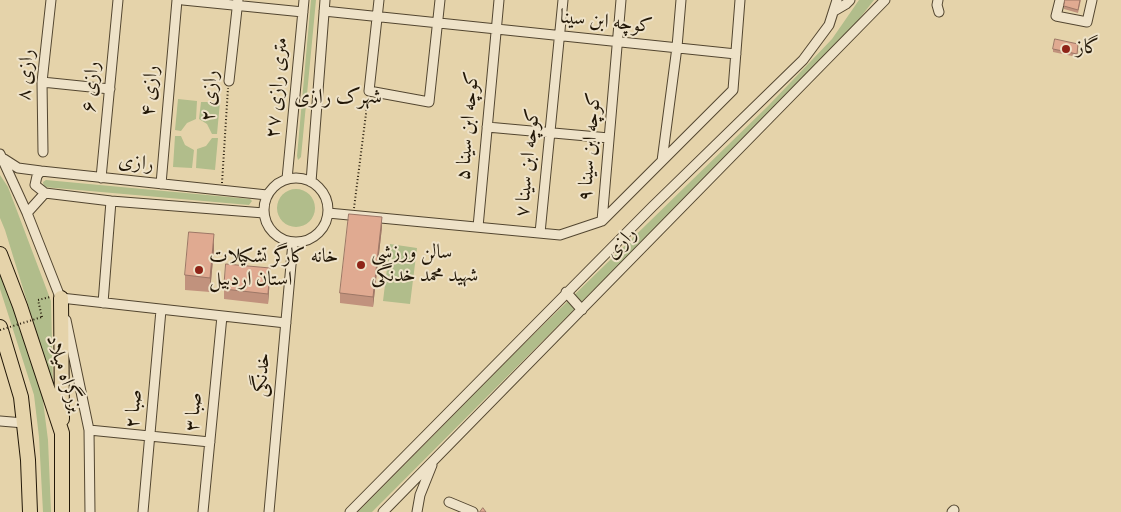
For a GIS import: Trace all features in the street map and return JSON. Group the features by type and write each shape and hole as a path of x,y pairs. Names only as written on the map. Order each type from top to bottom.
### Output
{"highway":[{"name":"بزرگراه میلاد","path":"0,254 20,306 62,433 62,512"},
{"path":"60,296 62,433"},
{"path":"0,329 21,397 28,460 30,512"}],"street":[{"name":"رازی ۸","path":"43,152 42,82 52,0"},
{"name":"رازی ۶","path":"101,178 118,0"},
{"name":"رازی ۴","path":"161,184 177,0"},
{"path":"183,0 238,3 302,12"},
{"name":"۲۷ متری رازی","path":"287,179 304,0"},
{"name":"۲۷ متری رازی","path":"312,182 325,0"},
{"path":"379,0 369,91 428,102 440,0"},
{"name":"کوچه ابن سینا ۵","path":"478,227 499,0"},
{"name":"کوچه ابن سینا ۷","path":"478,227 540,233 563,0"},
{"name":"کوچه ابن سینا ۹","path":"540,233 560,235 602,221 621,0"},
{"path":"662,161 677,47 681,0"},
{"path":"602,221 733,90 740,0"},
{"name":"رازی","path":"350,512 652,206 803,60 829,25 837,0"},
{"path":"834,11 850,0"},
{"name":"رازی","path":"383,512 885,0"},
{"path":"938,0 939,12"},
{"path":"1060,0 1056,16 1087,22 1092,0"},
{"name":"رازی ۲","path":"229,81 238,3"},
{"name":"کوچه ابن سینا","path":"324,11 736,54"},
{"path":"42,82 110,89"},
{"path":"487,127 609,138"},
{"path":"2,156 60,296 89,430 90,512"},
{"name":"رازی","path":"2,156 18,168 267,195"},
{"path":"27,213 45,193 35,184 37,176 41,171"},
{"path":"295,178 312,182 319,187 327,204 328,213 325,222 320,231 303,241 293,242 282,239 273,233 266,224 264,204 267,195 272,188 287,179 295,178"},
{"name":"رازی","path":"45,193 111,201 264,213"},
{"path":"102,303 111,201"},
{"path":"328,213 478,227"},
{"name":"خدنگی","path":"269,512 293,242"},
{"path":"566,292 582,310"},
{"path":"60,296 102,303 286,323"},
{"name":"صبا ۲","path":"143,512 161,310"},
{"name":"صبا ۳","path":"203,512 222,316"},
{"path":"0,421 24,423"},
{"path":"89,430 210,442"},
{"path":"417,512 420,495 433,462"},
{"path":"449,502 473,512"}],"path":[{"name":"رازی ۲","path":"222,190 229,81"},
{"path":"353,215 369,91"},
{"path":"0,329 42,317 38,300 60,296"}],"green space":[{"path":"311,0 316,0 301,157 298,160 297,156"},
{"path":"859,0 874,0 856,23 773,110 372,512 358,512 527,341 768,106 832,39"},
{"path":"178,99 197,101 196,119 187,123 181,131 175,130"},
{"path":"201,102 220,102 217,134 212,134 207,124 199,119"},
{"path":"175,136 181,136 185,145 194,150 192,168 173,167"},
{"path":"212,138 218,138 215,170 196,168 197,149 206,146"},
{"path":"0,175 8,187 51,301 53,386 0,218"},
{"path":"46,180 250,199 252,201 249,205 44,187 43,182"},
{"path":"296,189 310,194 315,208 310,222 296,227 282,222 277,208 282,194"},
{"path":"390,244 417,248 410,304 383,301"},
{"path":"0,268 42,393 48,440 51,512 43,512 39,437 34,395 0,289"}],"building":[{"path":"1065,0 1080,0 1078,10 1064,6"},
{"name":"گاز","path":"1055,39 1078,44 1077,54 1053,49"},
{"name":"سالن ورزشی شهید محمد خدنگی","path":"349,214 382,217 373,297 340,293"},
{"name":"خانه کارگر تشکیلات استان اردبیل","path":"189,232 214,234 210,278 185,275"},
{"path":"226,264 270,268 268,294 224,289"}],"place":[{"name":"گاز","path":"1066,49"},
{"name":"سالن ورزشی شهید محمد خدنگی","path":"361,265"},
{"name":"خانه کارگر تشکیلات استان اردبیل","path":"199,270"}],"district":[{"name":"شهرک رازی","path":"338,99"}]}
